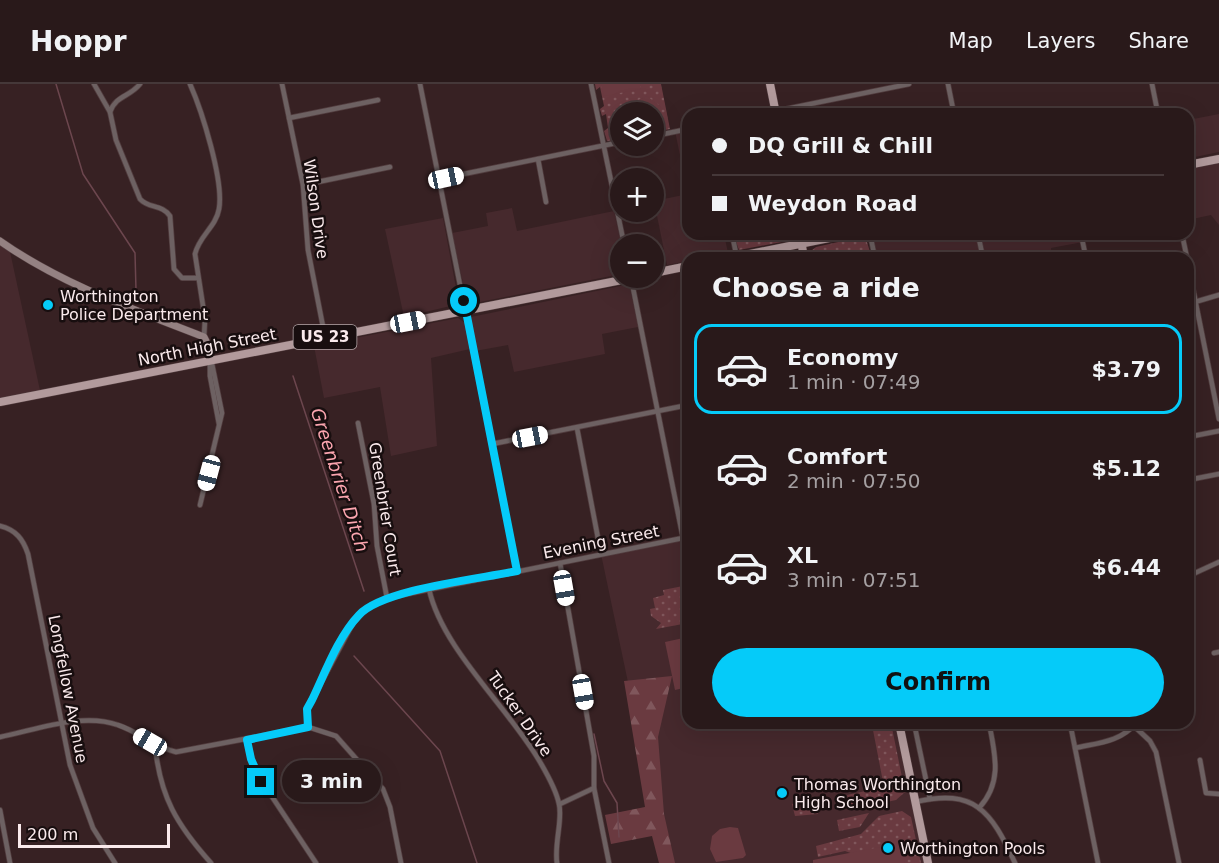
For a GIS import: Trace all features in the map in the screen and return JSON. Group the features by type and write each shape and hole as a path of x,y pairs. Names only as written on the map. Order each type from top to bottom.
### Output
{"main road":[{"path":"770,84 775,108"},
{"path":"1194,164 1219,159"},
{"path":"801,240 803,252"},
{"path":"763,252 821,240"},
{"path":"664,271 682,267"},
{"name":"North High Street","path":"0,402 610,282"},
{"path":"900,729 928,863"}],"street":[{"path":"94,84 110,112 116,140 140,199 147,205 164,209 170,216 174,269 182,278 197,278"},
{"path":"110,112 118,98 135,90 140,84"},
{"path":"190,84 206,126 219,198 215,222 196,249 197,278 205,319 204,337 221,401 220,427 200,506"},
{"name":"Wilson Drive","path":"282,84 303,185 308,250 326,337"},
{"path":"420,84 517,571"},
{"path":"591,84 622,234"},
{"path":"795,108 909,84"},
{"path":"948,84 953,108"},
{"path":"1152,84 1157,108"},
{"path":"289,118 378,100"},
{"path":"664,134 682,130"},
{"path":"439,179 610,144"},
{"path":"538,159 546,202"},
{"path":"303,185 390,167"},
{"path":"0,241 26,259 85,288 204,337"},
{"path":"633,288 682,520"},
{"path":"1194,293 1219,419"},
{"path":"1196,303 1219,295"},
{"path":"492,444 682,406"},
{"name":"Greenbrier Court","path":"358,423 374,504 377,546 387,598"},
{"path":"577,428 601,554"},
{"path":"1194,436 1219,431"},
{"path":"1194,479 1219,474"},
{"name":"Longfellow Avenue","path":"0,526 15,532 21,538 28,554 62,725 81,799 93,828 115,863"},
{"name":"Evening Street","path":"308,727 307,709 352,623 367,608 387,598 682,539"},
{"path":"1195,573 1219,562"},
{"path":"560,563 594,756 594,788 609,863"},
{"name":"Tucker Drive","path":"429,589 432,602 445,629 527,740 548,776 560,804 557,863"},
{"path":"0,737 89,720 109,722 155,745 176,752 308,727 336,736 383,789 390,807 401,863"},
{"path":"915,729 930,799"},
{"path":"979,808 989,795 996,776 997,763 990,729"},
{"path":"1071,729 1098,863"},
{"path":"1075,748 1113,740 1128,729"},
{"path":"1139,729 1156,752 1179,863"},
{"path":"247,740 255,771 316,863"},
{"path":"155,745 161,782 170,810 180,827 211,863"},
{"path":"1200,760 1206,793 1219,794"},
{"path":"560,804 594,788"},
{"path":"915,802 956,797 979,808 1002,837 1015,863"},
{"path":"0,810 10,863"}],"shaded area":[{"path":"1219,114 1219,152 1195,157 1197,164 1219,162 1219,225 1211,215 1194,219 1194,119"},
{"path":"682,130 682,165 675,131"},
{"path":"682,195 682,240 725,240 728,252 682,252 682,262 667,265 664,234 661,234 658,222 664,222 664,199"},
{"path":"512,208 517,231 610,212 610,222 616,222 619,234 610,234 610,276 470,304 467,301 452,233 488,226 486,213"},
{"path":"443,218 459,304 404,317 385,229"},
{"path":"871,240 1083,240 1083,242 1051,248 1051,252 874,252"},
{"path":"0,241 9,247 41,395 0,403"},
{"path":"611,288 629,288 638,327 602,334 605,354 514,372 508,345 475,351 471,317"},
{"path":"458,318 465,323 470,349 431,358 437,446 391,456 380,387 324,398 314,346"},
{"name":"Thomas Worthington High School","path":"682,539 682,729 900,729 928,863 666,863 601,554"}],"green space":[{"path":"595,84 661,84 670,129 664,130 664,102 610,102 610,141 607,141 604,131 608,128 606,114 602,116 600,109 604,106 600,87 596,90"},
{"path":"601,84 640,84 641,89 604,96"},
{"path":"647,96 655,102 633,102"},
{"path":"735,240 788,240 787,241 739,250"},
{"path":"847,240 866,240 870,252 811,252 816,247"},
{"path":"682,586 682,624 656,629 661,623 651,616 650,609 655,608 653,598 664,595 663,590"},
{"path":"682,638 682,688 675,690 665,642"},
{"path":"672,676 658,737 664,814 675,863 659,863 652,836 611,844 605,815 645,807 624,681"},
{"path":"892,729 905,792 896,800 850,810 846,808 850,806 847,795 884,787 873,730 869,730"},
{"path":"795,803 796,808 816,804 818,814 795,816 792,804"},
{"path":"902,811 911,817 921,863 878,863 845,851 818,857 816,846 861,834 879,816"},
{"path":"869,813 860,827 839,831 837,820"},
{"path":"738,828 746,855 743,858 716,862 710,849 712,836 720,829"},
{"name":"Worthington Pools","path":"901,843 905,863 813,863 813,860"}],"waterway":[{"name":"Greenbrier Ditch","path":"56,84 83,174 135,253 136,290"},
{"name":"Greenbrier Ditch","path":"293,376 364,591"},
{"name":"Greenbrier Ditch","path":"354,656 440,751 477,863"},
{"path":"594,734 604,781 617,803 619,837"}],"place":[{"name":"Worthington Police Department","path":"48,305"},
{"name":"Thomas Worthington High School","path":"782,793"},
{"name":"Worthington Pools","path":"888,848"}],"route":[{"path":"261,782 251,759 247,740 308,727 307,709 352,623 367,608 387,598 517,571 464,301"}]}
